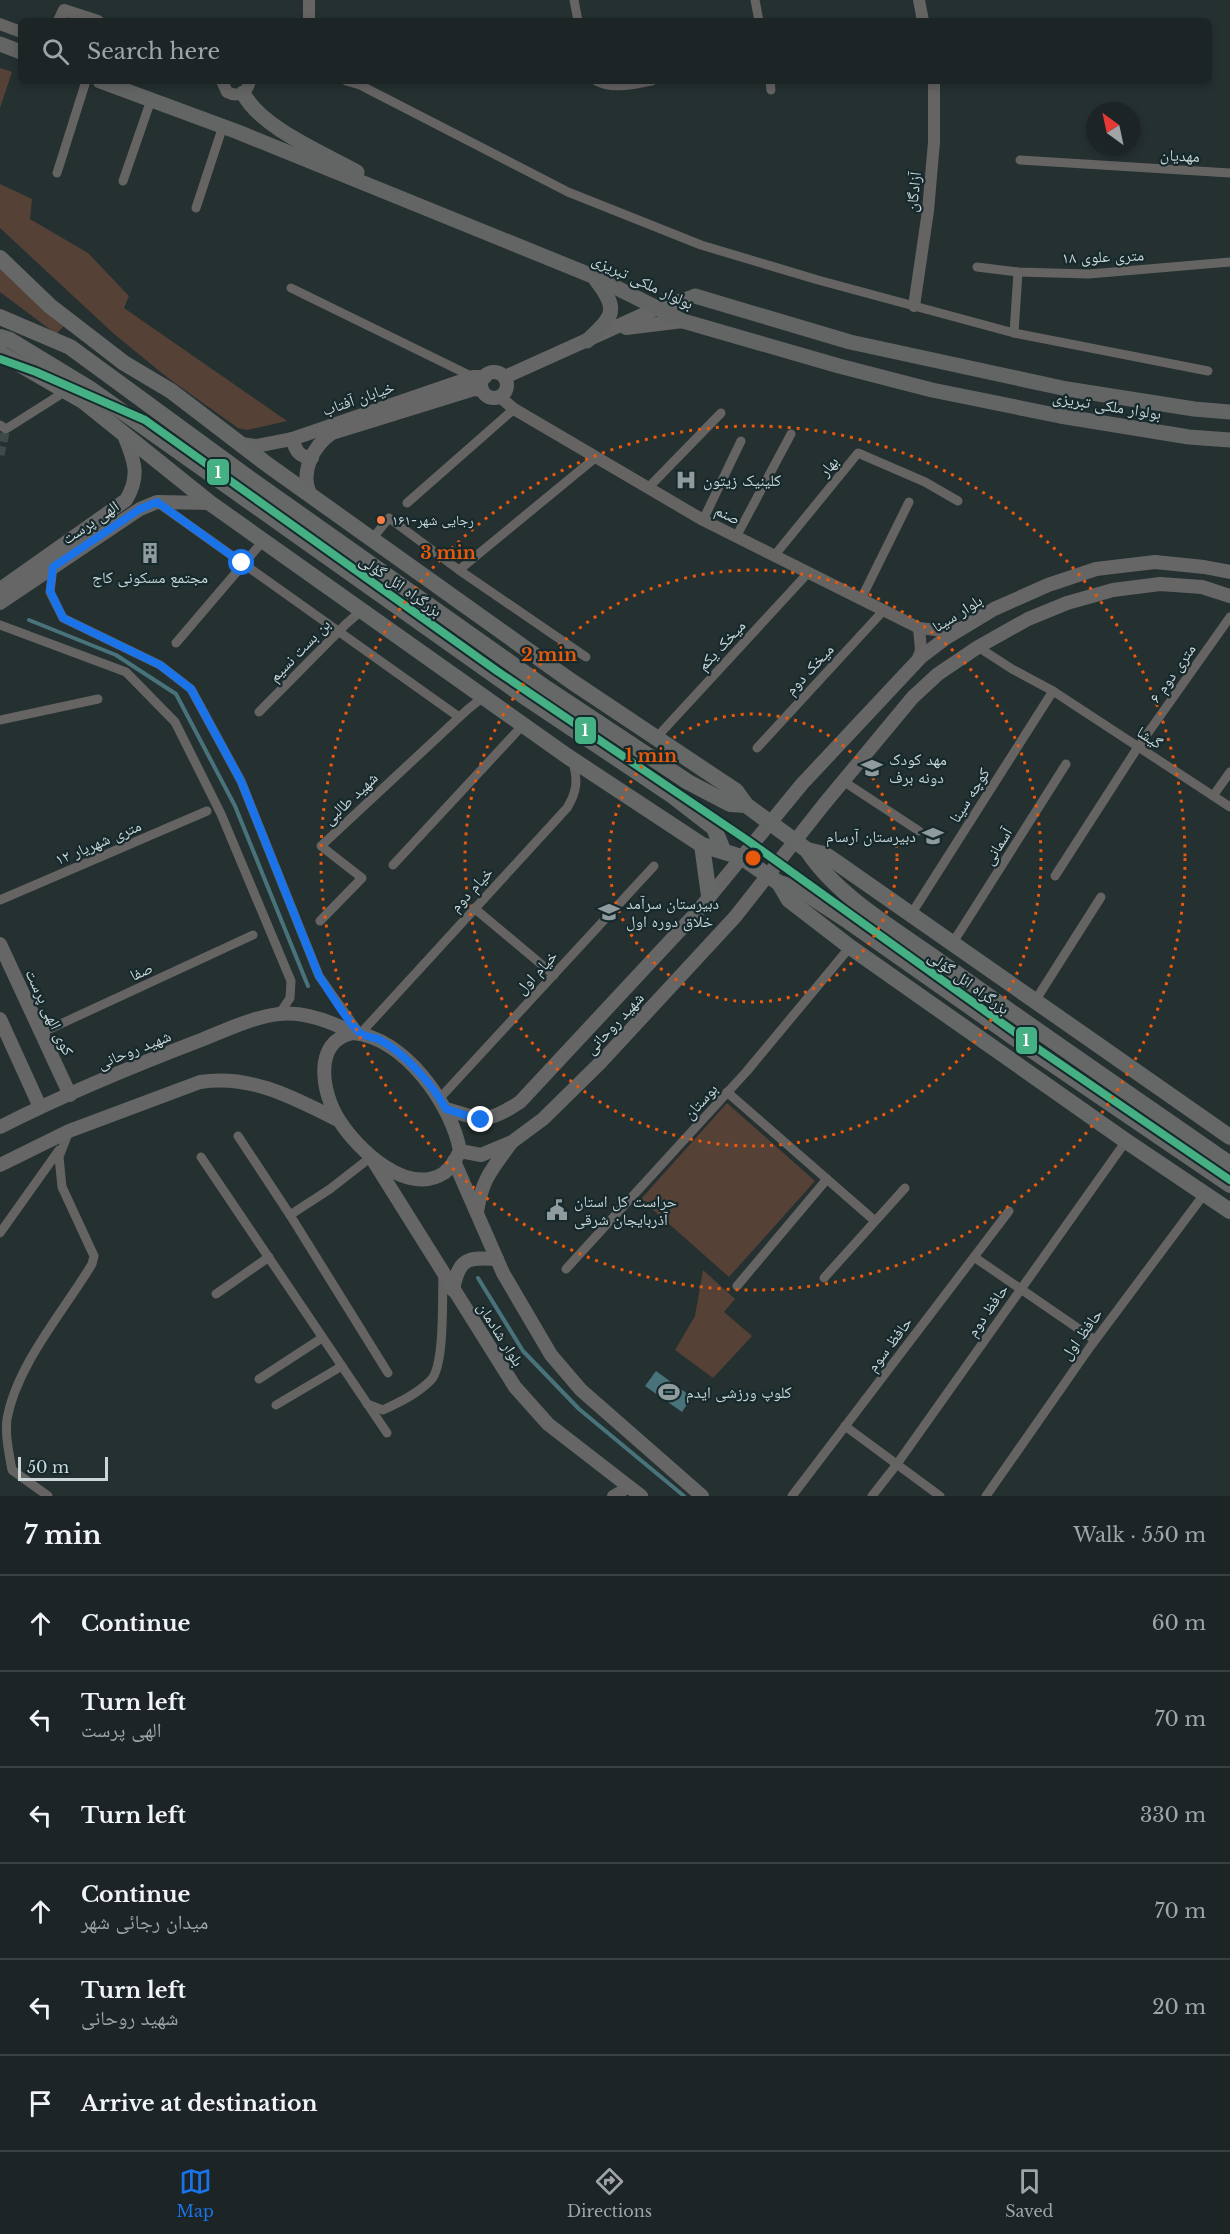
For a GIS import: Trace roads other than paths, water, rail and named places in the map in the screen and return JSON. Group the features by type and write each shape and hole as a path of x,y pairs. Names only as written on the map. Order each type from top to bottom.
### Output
{"highway":[{"path":"0,258 50,306 124,363 171,391 372,539 571,681 736,791 746,805 801,845 824,854 1230,1137"},
{"name":"بزرگراه ائل گؤلی","path":"0,317 70,347 259,485 546,688 688,782 730,804 746,805"},
{"name":"بزرگراه ائل گؤلی","path":"0,337 10,340 89,388 522,695 670,794 714,828 723,850"},
{"path":"0,353 83,401 210,503 522,726 702,844 741,857 774,880 789,900 850,947 1125,1141 1230,1211"},
{"path":"702,844 709,896"},
{"name":"بزرگراه ائل گؤلی","path":"801,845 817,865 858,903 1230,1164"},
{"name":"بزرگراه ائل گؤلی","path":"774,880 799,889 845,919 1230,1185"},
{"path":"845,919 844,913 847,907 852,903 858,903"}],"main road":[{"path":"0,44 18,51"},
{"name":"بولوار ملکی تبریزی","path":"108,84 223,126 595,277 683,321 932,390 1060,416 1189,437 1230,440"},
{"path":"249,84 253,108 274,126 419,206"},
{"path":"587,341 610,317 611,310 608,295 595,277"},
{"path":"505,377 658,308 695,296"},
{"name":"بولوار ملکی تبریزی","path":"695,296 850,342 1067,389 1194,409 1230,412"},
{"path":"609,331 683,321"},
{"path":"310,494 305,484 307,469 321,440 332,433 474,389 480,381 495,372 505,377"},
{"path":"480,381 492,398 500,397 507,388 505,377"},
{"name":"خیابان آفتاب","path":"241,444 256,446 292,439 480,381"},
{"name":"الهی پرست","path":"0,589 126,500 134,486 135,460 123,433"},
{"path":"292,439 297,453 312,458"},
{"name":"الهی پرست","path":"0,603 140,509 157,502 210,503"},
{"name":"بلوار سینا","path":"741,857 802,784 917,661 961,628 994,609 1048,585 1096,569 1155,562 1230,572"},
{"path":"801,845 843,781 913,697 938,674 978,647 1028,619 1067,603 1113,590 1160,584 1202,587 1230,596"},
{"name":"شهید روحانی","path":"457,1156 481,1155 512,1142 543,1119 600,1063 735,917 774,880 801,845"},
{"name":"شهید روحانی","path":"443,1104 481,1120 503,1114 520,1102 689,921 741,857"},
{"name":"کوی الهی پرست","path":"0,944 69,1095"},
{"name":"شهید روحانی","path":"0,1127 40,1107 197,1042 248,1022 280,1013 323,1019 357,1034"},
{"path":"0,1019 5,1045 40,1107"},
{"path":"357,1034 378,1039 420,1074 443,1104 454,1125 457,1156 446,1172 435,1177 417,1179 397,1174 371,1157 338,1120 329,1098 323,1064 327,1052 334,1042 345,1035 357,1034"},
{"path":"0,1165 69,1131 200,1082 216,1079 261,1085 288,1095 338,1120"},
{"path":"477,1212 480,1193 487,1175 512,1142"},
{"name":"بلوار شادمان","path":"457,1156 497,1259 526,1315 551,1355 581,1390 702,1496"},
{"name":"بلوار شادمان","path":"371,1157 515,1387 548,1424 641,1496"},
{"path":"453,1290 456,1272 462,1264 471,1258 497,1259"}],"street":[{"path":"309,0 309,18"},
{"path":"574,0 577,18"},
{"path":"755,0 758,18"},
{"path":"920,0 923,18"},
{"path":"60,18 64,10 89,18"},
{"path":"0,24 18,31"},
{"path":"57,173 85,84"},
{"path":"222,84 232,95 249,84"},
{"path":"360,84 568,192 701,245 1014,333 1208,371"},
{"path":"602,84 622,86 634,84"},
{"name":"آزادگان","path":"914,306 928,211 934,142 934,84"},
{"path":"123,181 151,100"},
{"path":"196,208 223,126"},
{"name":"مهدیان","path":"1020,160 1230,173"},
{"name":"۱۸ متری علوی","path":"977,267 1018,272 1089,274 1230,262"},
{"path":"1014,333 1018,272"},
{"path":"291,288 480,381"},
{"path":"0,426 6,429 66,391"},
{"name":"صنم","path":"500,397 514,409 703,520 919,628"},
{"path":"407,503 514,409"},
{"path":"648,488 721,413"},
{"path":"736,537 791,435"},
{"path":"703,520 741,441"},
{"name":"بهار","path":"774,556 858,453 925,482 958,501"},
{"path":"459,570 595,458"},
{"path":"157,502 459,717"},
{"path":"861,599 909,502"},
{"path":"372,539 389,518 459,570 586,657"},
{"path":"176,643 263,541"},
{"path":"53,567 50,591 63,618 160,665 191,689 241,781 319,976 357,1034"},
{"name":"میخک یکم","path":"656,738 808,573"},
{"name":"میخک دوم","path":"757,748 884,610"},
{"name":"بن بست نسیم","path":"259,712 338,631 362,611"},
{"name":"۶ متری دوم","path":"1055,876 1138,747 1230,617"},
{"path":"0,625 126,672 176,722 220,814 291,981 290,998 280,1013"},
{"path":"917,661 921,650 919,628 936,630 961,628"},
{"name":"گیشا","path":"978,647 1053,691 1230,807"},
{"name":"کوچه سینا","path":"910,916 1053,691"},
{"name":"شهید طالبی","path":"320,921 362,878 321,846 483,697"},
{"path":"0,720 98,699"},
{"path":"393,865 522,726"},
{"name":"خیام دوم","path":"357,1034 567,808 573,799 577,776 572,761 567,756"},
{"name":"آسمانی","path":"952,945 1066,764"},
{"path":"1213,796 1230,772"},
{"path":"843,781 919,831"},
{"name":"۱۲ متری شهریار","path":"0,900 207,811"},
{"name":"خیام اول","path":"443,1104 554,975 654,866"},
{"path":"1035,1001 1101,897"},
{"path":"474,908 554,975"},
{"name":"صفا","path":"41,1033 253,935"},
{"name":"بوستان","path":"566,1269 728,1092 850,947"},
{"path":"728,1092 875,1221"},
{"path":"12,1470 7,1438 7,1419 18,1384 92,1264 94,1256 62,1187 59,1157 69,1131"},
{"path":"238,1136 388,1373"},
{"name":"حافظ دوم","path":"872,1496 1125,1141"},
{"path":"0,1233 62,1146"},
{"path":"201,1157 387,1433"},
{"path":"290,1215 330,1189 371,1157"},
{"path":"737,1286 827,1179"},
{"path":"824,1278 904,1188"},
{"name":"حافظ اول","path":"986,1496 1095,1340 1205,1193"},
{"name":"حافظ سوم","path":"792,1496 1009,1211"},
{"path":"216,1294 268,1257"},
{"path":"974,1257 1095,1340"},
{"path":"367,1404 383,1410 409,1398 433,1378 442,1348 443,1274"},
{"path":"259,1379 322,1338"},
{"path":"276,1405 342,1366"},
{"path":"845,1426 940,1496"},
{"path":"0,1461 38,1493 48,1496"},
{"path":"613,1496 629,1487"}],"water":[{"name":"کلوپ ورزشی ایدم","path":"656,1371 692,1397 682,1412 645,1386"}],"waterway":[{"path":"29,620 116,655 176,694 235,806 308,986"},
{"path":"478,1278 523,1351 579,1409 684,1496"}],"tunnel":[{"path":"0,455 6,429"}],"metro line":[{"name":"1","path":"0,359 36,372 145,420 497,671 747,840 1034,1046 1230,1180"}],"place":[{"name":"کلینیک زیتون","path":"686,480"},
{"name":"۱۶۱-رجایی شهر","path":"381,520"},
{"name":"مجتمع مسکونى کاج","path":"150,553"},
{"name":"مهد کودک دونه برف","path":"872,768"},
{"name":"دبیرستان آرسام","path":"933,836"},
{"name":"دبیرستان سرآمد خلاق دوره اول","path":"609,912"},
{"name":"حراست کل استان آذربایجان شرقی","path":"557,1210"},
{"name":"کلوپ ورزشی ایدم","path":"669,1392"}]}
